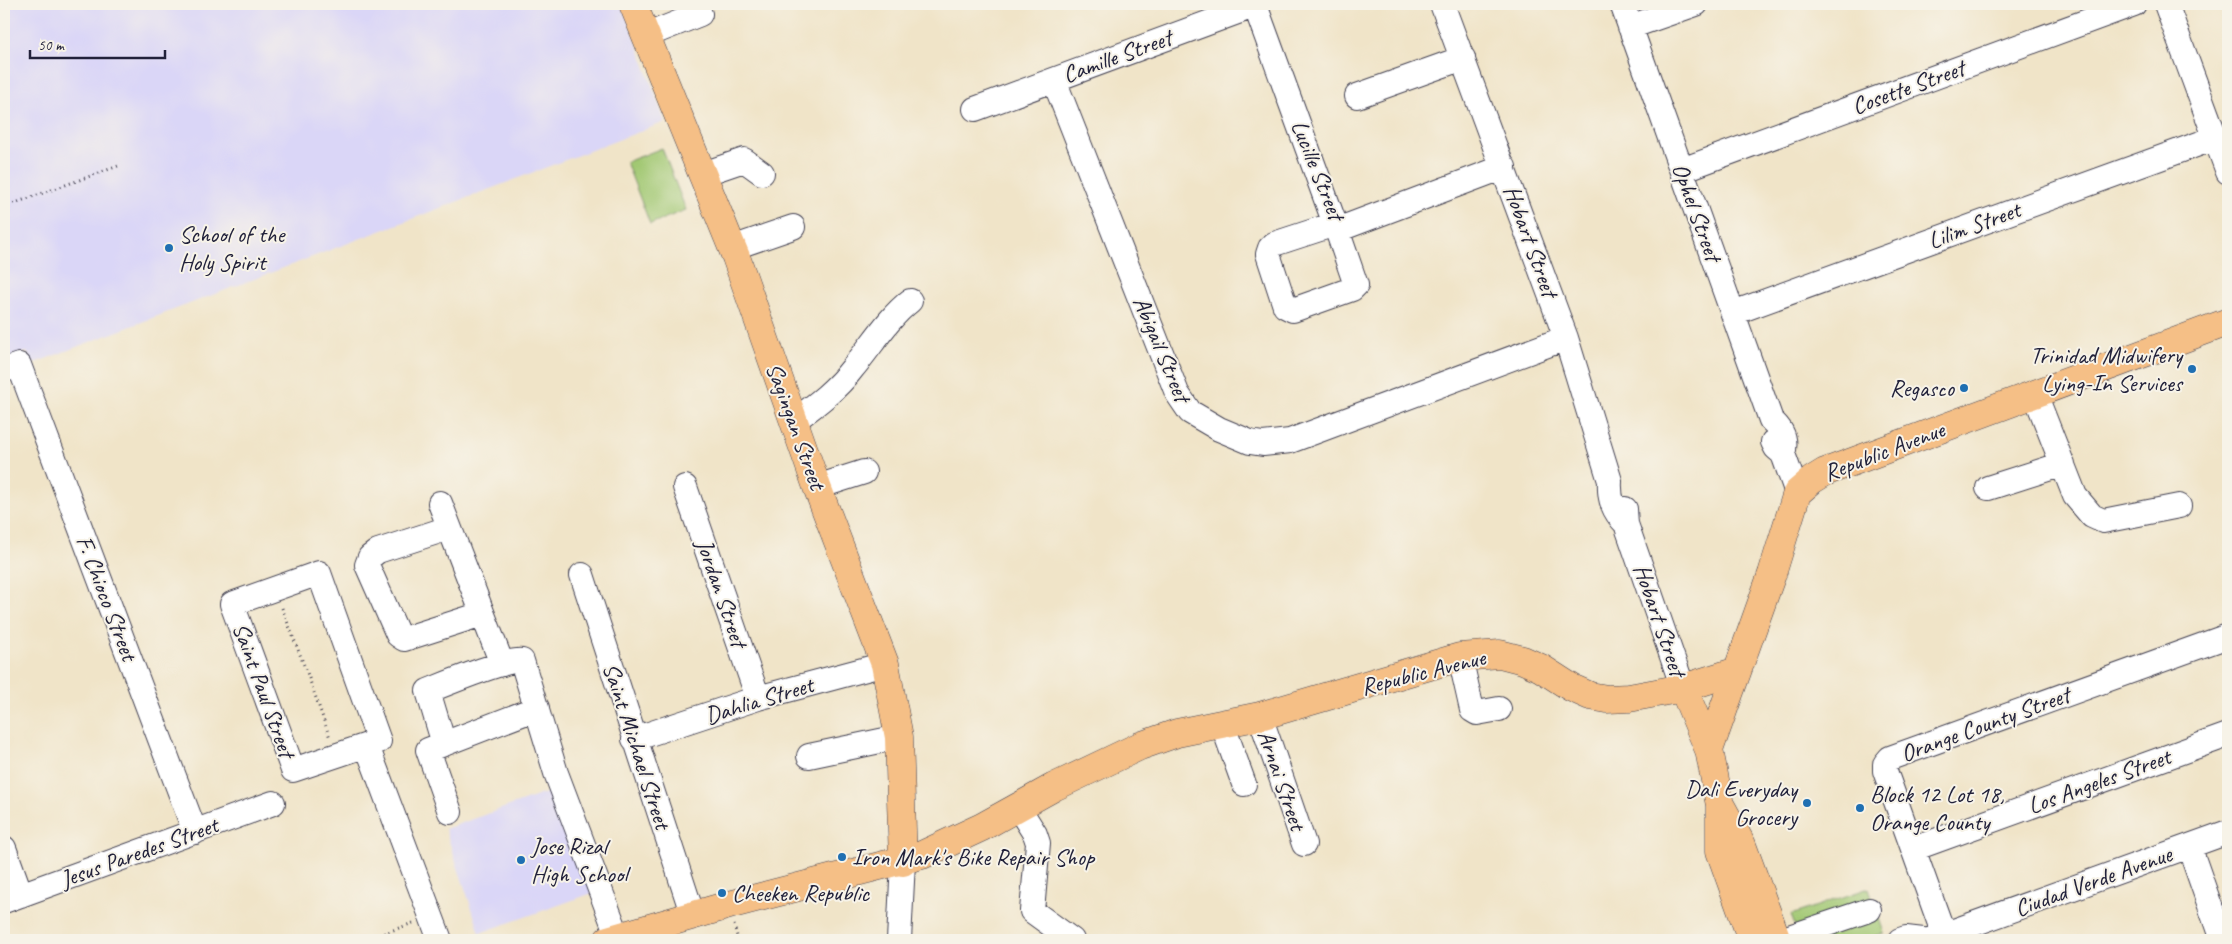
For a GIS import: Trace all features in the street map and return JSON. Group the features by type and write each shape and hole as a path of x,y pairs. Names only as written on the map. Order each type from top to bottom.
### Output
{"main road":[{"name":"Sagingan Street","path":"633,4 732,248 817,487 885,664 899,737 903,862"},
{"name":"Republic Avenue","path":"613,939 693,916 903,862 947,844 1054,787 1140,746 1177,733 1260,716 1460,658 1500,654 1523,660 1541,668 1572,688 1590,696 1607,699 1629,698 1683,688 1736,671 1772,574 1797,493 1812,480 1825,472 2228,322"},
{"path":"1709,750 1736,671"},
{"path":"1683,688 1709,750 1720,805 1720,851 1752,940"},
{"path":"1720,805 1742,844 1778,940"}],"street":[{"name":"Hobart Street","path":"1442,4 1566,338 1610,481 1624,501 1626,524 1683,688"},
{"name":"Ophel Street","path":"1622,4 1771,420 1769,430 1776,448 1783,454 1797,493"},
{"path":"1630,27 1696,4"},
{"name":"Cosette Street","path":"1682,170 2134,4"},
{"path":"2166,4 2228,172"},
{"name":"Camille Street","path":"975,109 1257,5"},
{"name":"Lucille Street","path":"1257,5 1336,227 1504,167"},
{"path":"645,36 700,14"},
{"path":"1357,96 1463,58"},
{"name":"Abigail Street","path":"1054,80 1177,392 1190,412 1219,429 1250,442 1277,444 1290,441 1566,338"},
{"name":"Lilim Street","path":"1733,313 2215,138"},
{"path":"702,174 744,160 762,173"},
{"path":"732,248 792,227"},
{"path":"794,421 822,400 851,371 897,312 910,301"},
{"name":"F. Chioco Street","path":"12,368 195,832"},
{"path":"2035,394 2075,496 2092,516 2103,521 2179,506"},
{"path":"1988,488 2062,464"},
{"path":"817,487 864,472"},
{"name":"Jordan Street","path":"686,487 758,698"},
{"path":"440,503 502,664"},
{"path":"449,528 378,551 370,557 367,565 398,635 404,640 482,614"},
{"name":"Saint Paul Street","path":"318,574 379,741 293,770 232,604 274,589 318,574"},
{"name":"Saint Michael Street","path":"582,575 693,916"},
{"name":"Orange County Street","path":"1932,939 1913,849 1885,771 1885,764 1890,758 2228,636"},
{"path":"1460,658 1472,710 1477,713 1499,709"},
{"path":"444,744 428,691 502,664 519,659 522,661 556,772 613,939"},
{"name":"Dahlia Street","path":"634,739 758,698 885,664"},
{"path":"450,812 428,750 537,708"},
{"name":"Arnai Street","path":"1260,716 1304,844"},
{"path":"1222,723 1244,784"},
{"name":"Los Angeles Street","path":"1913,849 2228,735"},
{"path":"809,756 899,737"},
{"path":"367,746 440,940"},
{"name":"Jesus Paredes Street","path":"12,898 273,803"},
{"path":"1018,807 1035,834 1038,843 1032,911 1072,940"},
{"name":"Ciudad Verde Avenue","path":"1900,940 1906,938 1932,939 2228,832"},
{"path":"2189,846 2222,940"},
{"path":"4,848 12,898"},
{"path":"899,940 903,862"},
{"path":"1778,940 1869,910"}],"path":[{"path":"4,207 121,166"},
{"path":"274,589 309,678 335,756"},
{"path":"365,940 430,917"}],"shaded area":[{"name":"School of the Holy Spirit","path":"4,4 623,4 665,122 32,364 27,352 4,360"},
{"name":"Jose Rizal High School","path":"562,787 598,891 480,933 445,829"}],"green space":[{"path":"662,148 686,210 650,224 626,162"},
{"path":"1869,888 1884,933 1862,940 1800,940 1791,915"}],"place":[{"name":"School of the Holy Spirit","path":"169,248"},
{"name":"Trinidad Midwifery Lying-In Services","path":"2192,369"},
{"name":"Regasco","path":"1964,388"},
{"name":"Dali Everyday Grocery","path":"1807,803"},
{"name":"Block 12 Lot 18, Orange County","path":"1860,808"},
{"name":"Iron Mark's Bike Repair Shop","path":"842,857"},
{"name":"Jose Rizal High School","path":"521,860"},
{"name":"Cheeken Republic","path":"722,893"}]}
